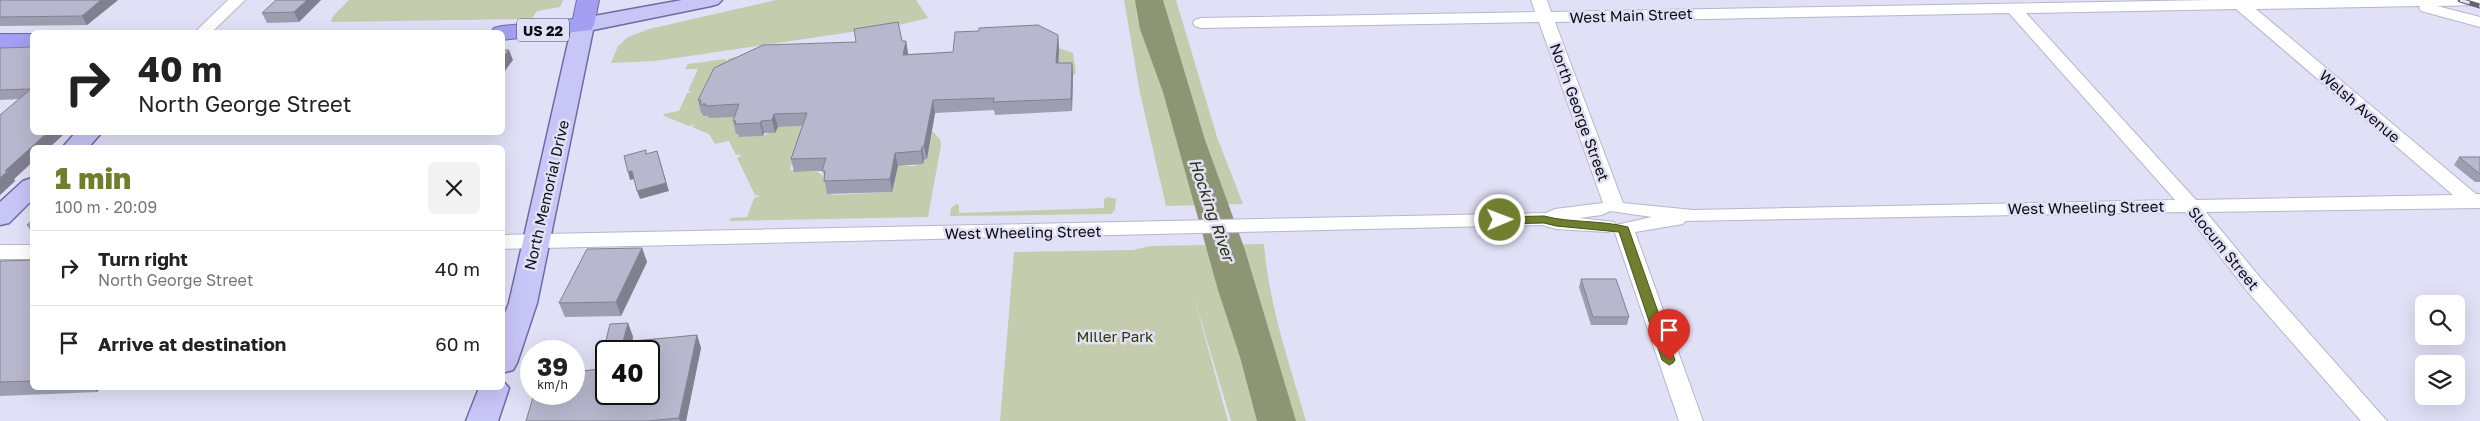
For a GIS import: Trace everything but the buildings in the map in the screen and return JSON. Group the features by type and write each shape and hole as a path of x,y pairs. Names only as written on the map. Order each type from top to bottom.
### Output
{"highway":[{"path":"584,25 588,0"},
{"name":"US 22","path":"505,33 584,25"},
{"path":"0,41 30,41"}],"main road":[{"name":"US 22","path":"584,25 648,14 711,0"},
{"name":"North Memorial Drive","path":"505,354 523,303 535,242 543,219 584,25"},
{"path":"77,145 87,135"},
{"path":"0,217 30,188"},
{"path":"482,421 493,390"}],"street":[{"path":"205,30 237,0"},
{"name":"North George Street","path":"1539,0 1691,421"},
{"path":"2472,0 2480,6"},
{"name":"West Main Street","path":"1201,23 1546,17 1758,6 2013,8 2480,0"},
{"path":"2409,2 2480,22"},
{"name":"Welsh Avenue","path":"2240,4 2477,203"},
{"name":"Slocum Street","path":"2013,8 2190,206 2255,286 2375,421"},
{"name":"West Wheeling Street","path":"505,242 1544,219 1556,223 1618,217 1682,220 1693,216 2190,206 2477,203"},
{"path":"0,252 30,252"}],"green space":[{"path":"349,0 563,0 560,7 537,11 532,18 527,19 331,22 333,16"},
{"path":"776,0 916,0 928,18 899,25 655,61 611,63 618,46 628,37 649,29"},
{"path":"1124,0 1176,0 1217,137 1243,204 1166,206 1140,93"},
{"path":"809,46 705,113 710,116 743,117 739,137 763,136 778,127 800,126 817,136 794,157 790,170 794,170 794,172 817,172 827,178 833,195 892,192 898,166 915,166 927,159 932,134 930,129 940,139 941,145 928,217 729,221 731,218 747,217 754,198 760,196 755,195 737,158 742,155 736,155 729,141 715,144 709,134 692,127 695,124 689,126 663,114 679,111 687,93 693,92 688,91 698,69 685,69 688,64 725,59 727,61 729,58"},
{"path":"1059,48 1073,53 1076,73 1073,75 1058,76"},
{"path":"1108,197 1116,199 1115,210 1111,214 950,216 951,208 956,204 959,205 959,213 1104,208 1104,199"},
{"name":"Miller Park","path":"1264,244 1275,312 1306,421 1231,421 1194,297 1228,421 1000,421 1014,252 1133,250 1150,246"}],"water":[{"name":"Hocking River","path":"1135,0 1163,0 1205,140 1245,250 1296,421 1257,421 1240,357 1218,290 1163,92 1140,29"}],"railway":[{"path":"2460,0 2480,6"}],"route":[{"path":"1500,220 1544,219 1556,223 1624,229 1669,360"}]}
